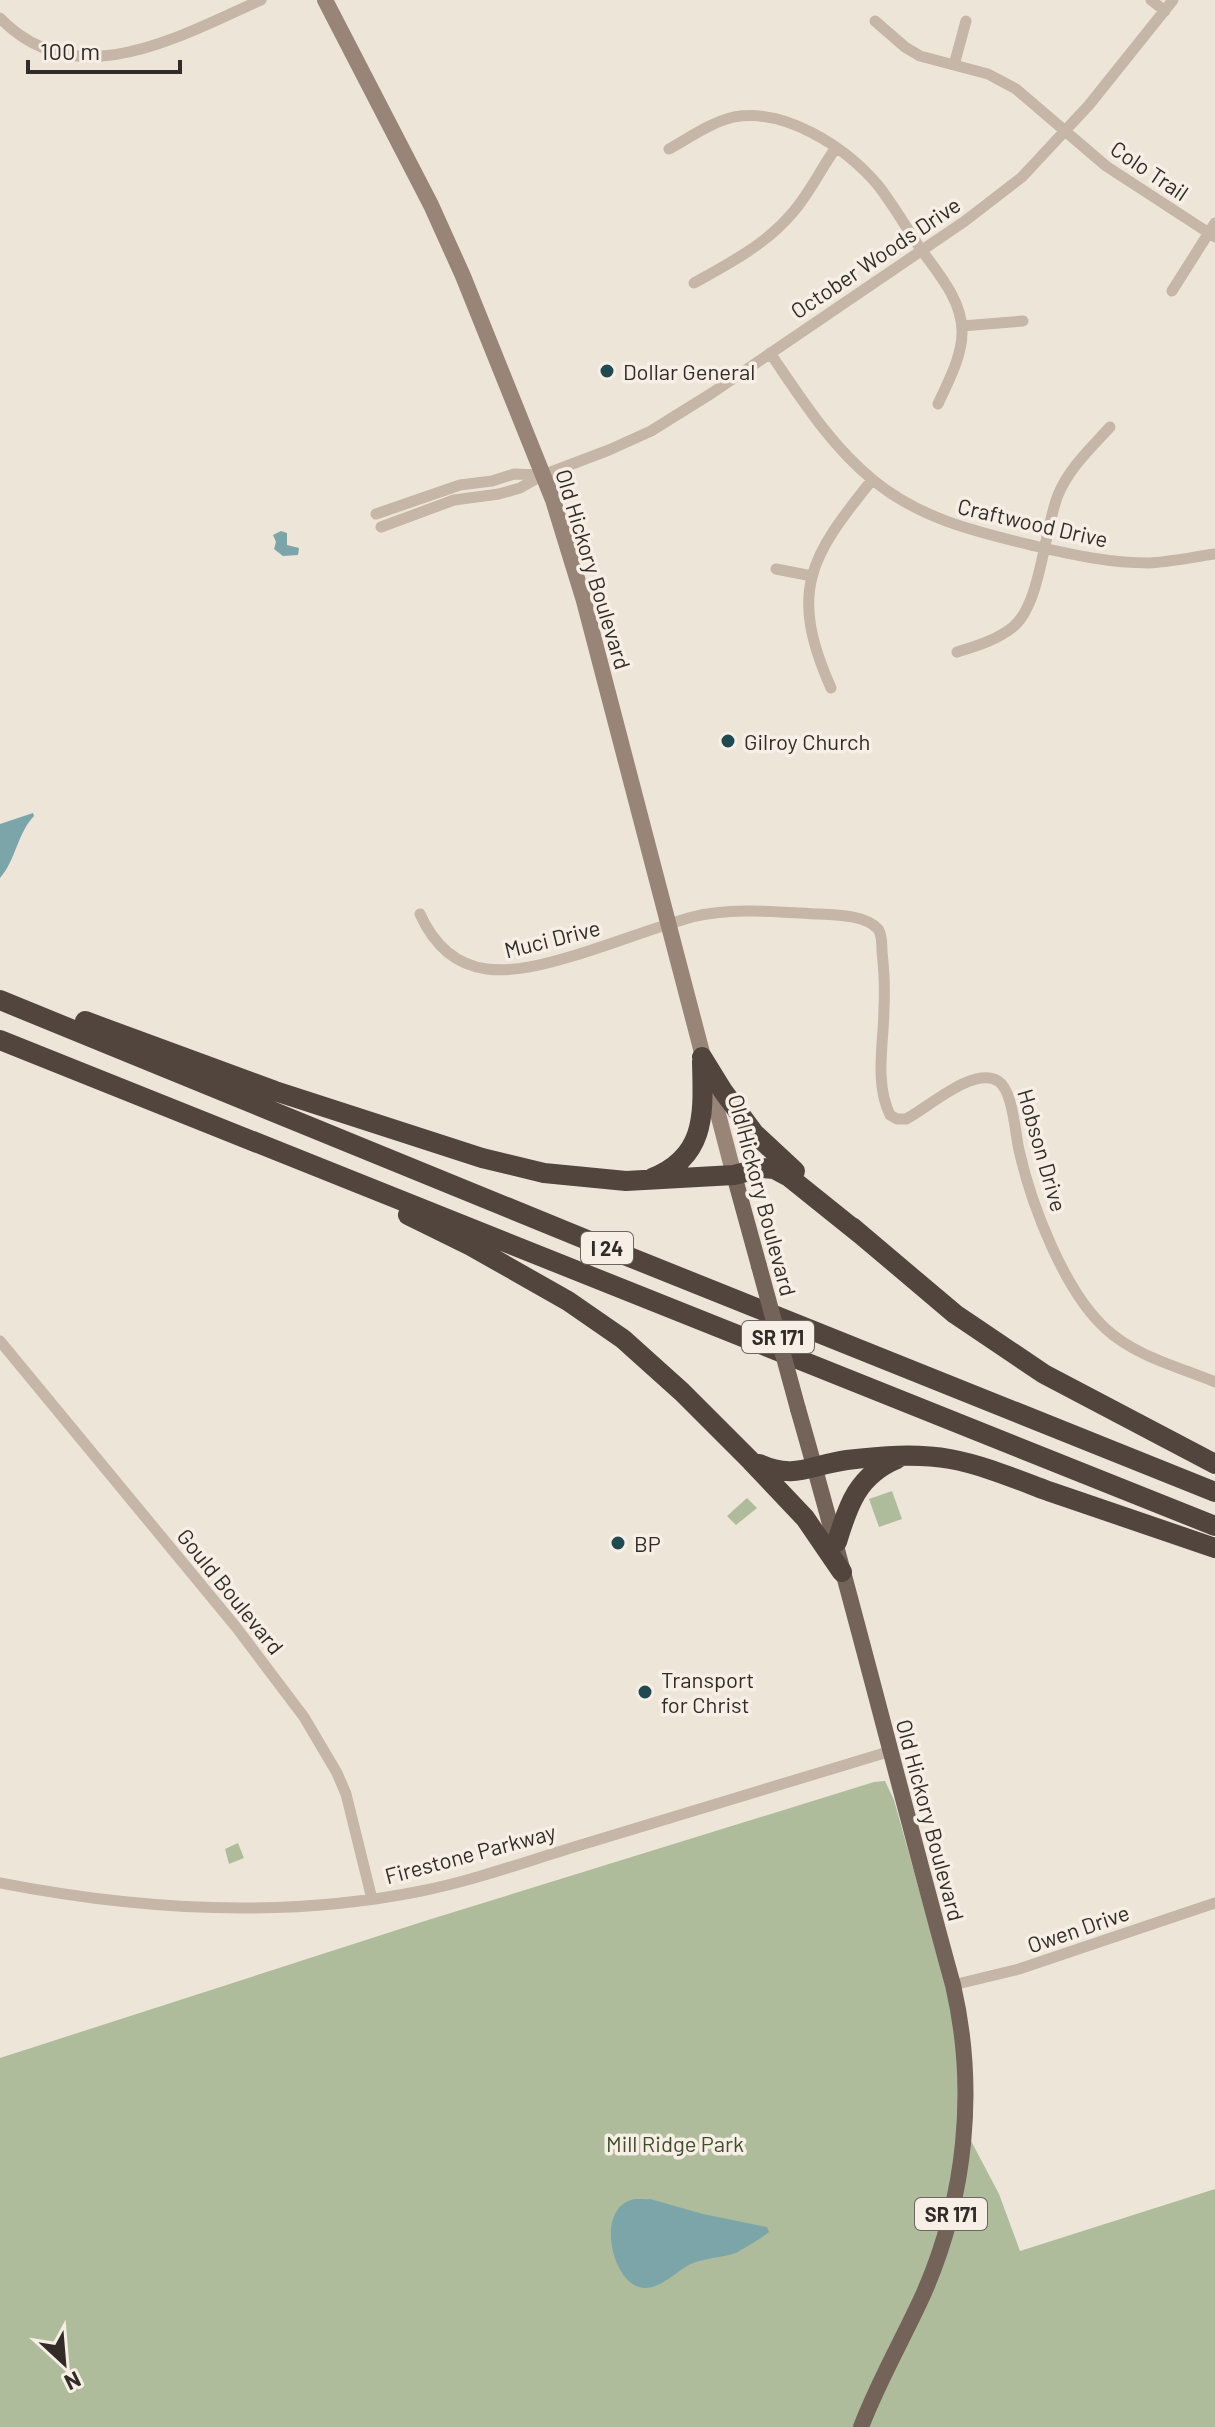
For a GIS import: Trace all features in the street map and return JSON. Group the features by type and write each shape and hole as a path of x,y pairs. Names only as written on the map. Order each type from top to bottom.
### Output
{"highway":[{"path":"0,988 243,1081 482,1158 565,1176 639,1181 734,1175 761,1168 778,1170 955,1314 1044,1374 1215,1464"},
{"name":"I 24","path":"0,1000 1215,1492"},
{"name":"I 24","path":"0,1040 1215,1526"},
{"path":"639,1181 674,1166 685,1156 697,1137 703,1110 702,1057"},
{"path":"702,1057 754,1133 860,1234"},
{"path":"268,1146 471,1246 568,1301 623,1339 682,1392 805,1518 842,1572"},
{"path":"751,1461 778,1473 790,1473 844,1460 910,1455 950,1459 1215,1548"},
{"path":"837,1542 852,1496 861,1483 881,1466 910,1455"}],"main road":[{"name":"Old Hickory Boulevard","path":"325,0 419,182 463,276 543,475 584,601 667,926 837,1542 842,1572 953,1985 961,2022 965,2078 965,2125 957,2185 934,2269 861,2427"}],"street":[{"path":"0,18 16,31 51,50 95,58 160,43 261,0"},
{"path":"1151,0 1165,11"},
{"name":"October Woods Drive","path":"543,475 651,431 1004,193 1039,162 1066,132 1173,0"},
{"name":"Colo Trail","path":"875,21 914,52 988,74 1009,85 1117,174 1213,231"},
{"path":"954,65 966,21"},
{"path":"669,149 722,121 755,116 775,117 796,124 859,167 877,186 950,291 962,326 961,346 938,404"},
{"path":"694,283 754,248 782,225 800,204 835,149"},
{"path":"1172,291 1213,231"},
{"path":"962,326 1023,321"},
{"name":"Craftwood Drive","path":"770,353 833,442 872,480 908,504 948,523 1043,548 1105,560 1142,563 1215,554"},
{"path":"957,652 999,636 1021,619 1033,592 1062,486 1110,427"},
{"path":"376,514 460,485 492,481 514,474 543,475"},
{"path":"381,527 454,500 515,490 543,475"},
{"path":"831,688 812,636 809,603 812,576 829,535 872,480"},
{"path":"776,569 812,576"},
{"name":"Hobson Drive","path":"667,926 702,915 764,911 851,918 876,927 881,937 884,971 882,1086 890,1115 906,1119 974,1080 990,1078 1001,1083 1008,1095 1023,1168 1034,1202 1062,1264 1089,1311 1110,1333 1130,1347 1215,1382"},
{"name":"Muci Drive","path":"420,914 430,933 448,952 466,963 491,971 540,966 667,926"},
{"name":"Gould Boulevard","path":"0,1341 253,1648 304,1717 333,1765 346,1794 372,1899"},
{"name":"Firestone Parkway","path":"0,1883 92,1899 204,1908 273,1907 372,1899 459,1882 891,1751"},
{"name":"Owen Drive","path":"953,1985 1019,1969 1215,1903"}],"green space":[{"path":"892,1491 902,1519 879,1527 869,1499"},
{"path":"747,1498 757,1508 736,1525 727,1516"},
{"name":"Mill Ridge Park","path":"885,1781 894,1800 955,2026 959,2118 999,2194 1020,2251 1215,2189 1215,2427 0,2427 0,2058 428,1920"},
{"path":"238,1843 244,1858 229,1864 225,1849"}],"water":[{"path":"281,531 287,533 287,545 299,548 298,555 283,556 274,549 276,542 273,535"},
{"path":"33,813 34,816 0,878 0,824"},
{"path":"633,2199 650,2199 767,2227 769,2232 738,2252 697,2262 657,2285 639,2287 629,2282 621,2272 615,2259 611,2231 620,2207"}],"place":[{"name":"Dollar General","path":"607,371"},
{"name":"Gilroy Church","path":"728,741"},
{"name":"BP","path":"618,1543"},
{"name":"Transport for Christ","path":"645,1692"}]}
